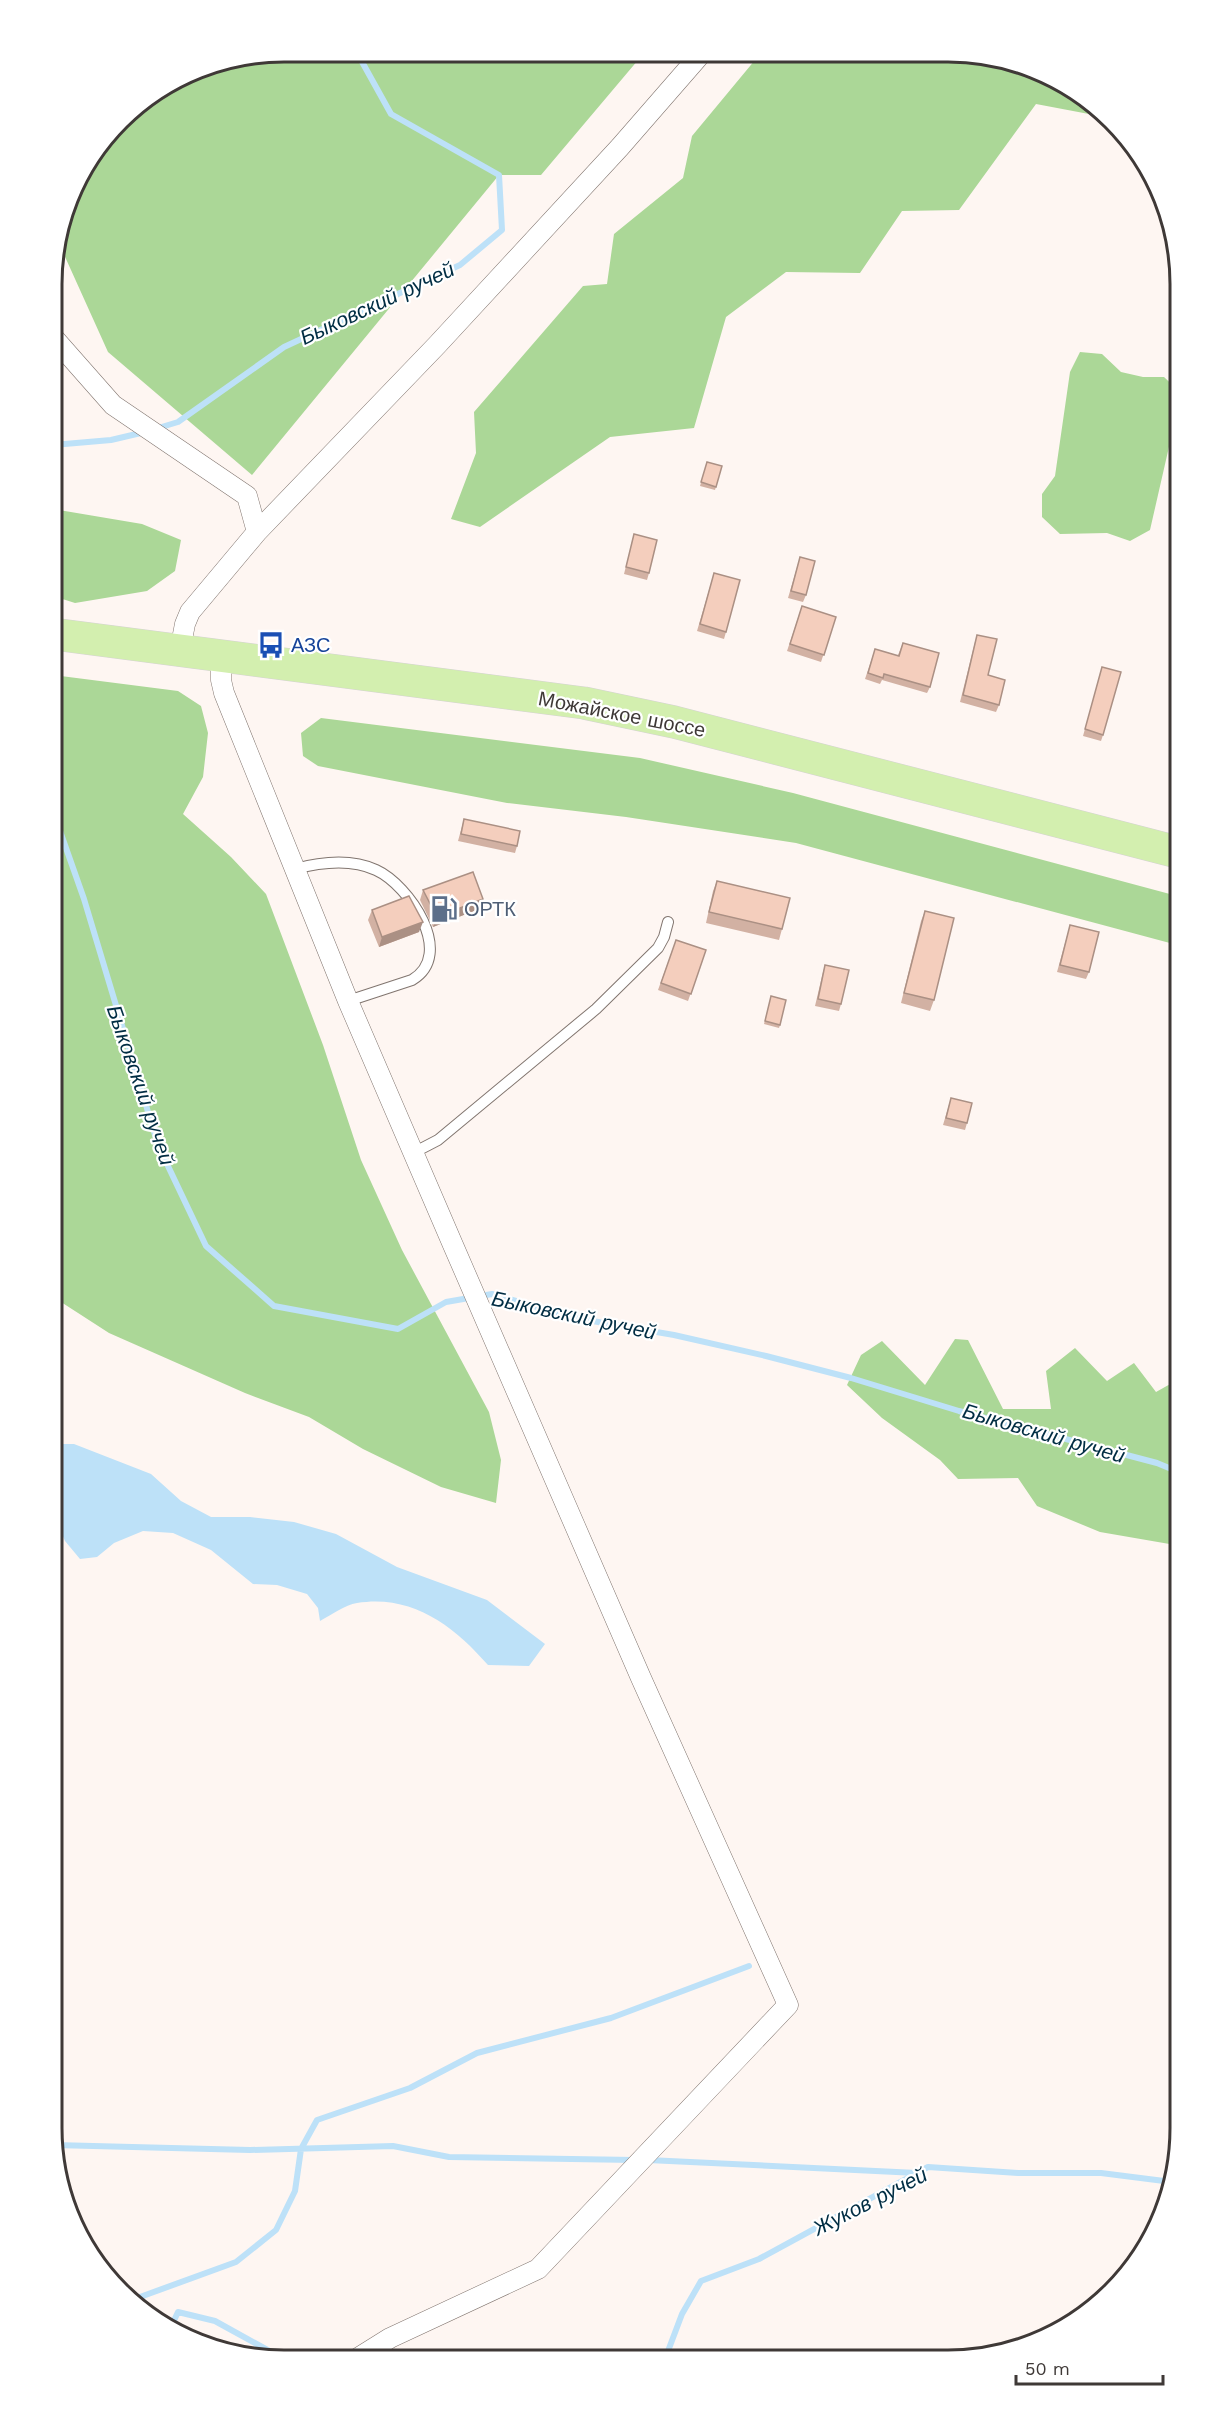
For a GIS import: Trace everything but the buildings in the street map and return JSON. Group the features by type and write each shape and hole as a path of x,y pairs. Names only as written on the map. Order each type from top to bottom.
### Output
{"main road":[{"name":"Можайское шоссе","path":"62,635 584,703 630,712 1170,850"}],"street":[{"path":"180,650 190,612 257,532 469,311 620,147 694,62"},
{"path":"62,347 113,405 247,496 257,532"},
{"path":"221,656 221,680 224,693 348,1001 640,1678 788,2005 538,2269 390,2338 371,2350"}],"lane":[{"path":"295,869 319,863 336,862 362,865 376,870 405,892 414,903 426,930 430,946 429,960 422,974 412,980 348,1001"},
{"path":"413,1153 438,1140 596,1009 658,948 668,922"}],"green space":[{"path":"269,62 636,62 541,175 499,175 252,475 108,352 63,253 69,226 84,185 107,148 126,126 172,91 212,73 254,63"},
{"path":"753,62 978,63 1034,78 1060,91 1092,115 1036,104 959,210 902,211 860,273 786,272 726,317 694,428 610,437 480,527 451,519 476,453 474,412 583,286 607,284 614,234 683,178 692,136"},
{"path":"1080,352 1102,354 1121,372 1143,377 1164,377 1170,383 1170,442 1150,530 1130,541 1107,533 1060,534 1042,517 1042,494 1055,476 1070,372"},
{"path":"62,511 142,524 181,540 175,571 147,591 75,603 62,599"},
{"path":"62,676 178,691 201,706 208,733 203,777 183,814 231,857 266,894 323,1045 361,1160 402,1250 489,1412 501,1460 496,1503 441,1487 363,1449 309,1417 245,1393 109,1333 62,1303"},
{"path":"321,718 640,758 793,793 1170,894 1170,943 796,843 626,817 507,803 318,766 303,756 301,733"},
{"path":"955,1339 968,1340 1003,1409 1051,1409 1046,1371 1075,1348 1107,1381 1134,1363 1156,1392 1170,1384 1170,1544 1100,1532 1037,1506 1018,1478 958,1479 940,1460 882,1418 847,1385 861,1355 882,1341 925,1385"}],"water":[{"path":"62,1444 74,1444 151,1474 181,1501 211,1517 250,1517 294,1522 336,1534 397,1567 487,1600 545,1644 529,1666 488,1665 446,1626 414,1608 396,1603 377,1601 352,1604 320,1621 318,1608 307,1594 277,1585 253,1584 211,1550 173,1533 143,1531 114,1543 97,1557 80,1559 62,1534"}],"waterway":[{"name":"Быковский ручей","path":"155,429 178,422 284,347 460,265 502,230 499,175 391,114 362,62"},
{"name":"Быковский ручей","path":"62,444 111,440 145,432"},
{"name":"Быковский ручей","path":"62,837 84,899 158,1145 206,1246 274,1306 398,1329 446,1302 492,1294 575,1318 674,1335 766,1356 1170,1468"},
{"path":"140,2297 236,2262 276,2230 295,2191 301,2149 317,2120 410,2088 477,2053 611,2018 749,1966"},
{"path":"62,2145 250,2150 393,2146 449,2157 635,2160"},
{"path":"648,2160 917,2173"},
{"name":"Жуков ручей","path":"668,2350 682,2314 701,2281 759,2259 928,2167 1018,2173 1101,2173 1164,2181"},
{"name":"Жуков ручей","path":"174,2321 178,2312 215,2321 265,2349"}],"place":[{"name":"АЗС","path":"271,645"},
{"name":"ОРТК","path":"444,909"}]}
